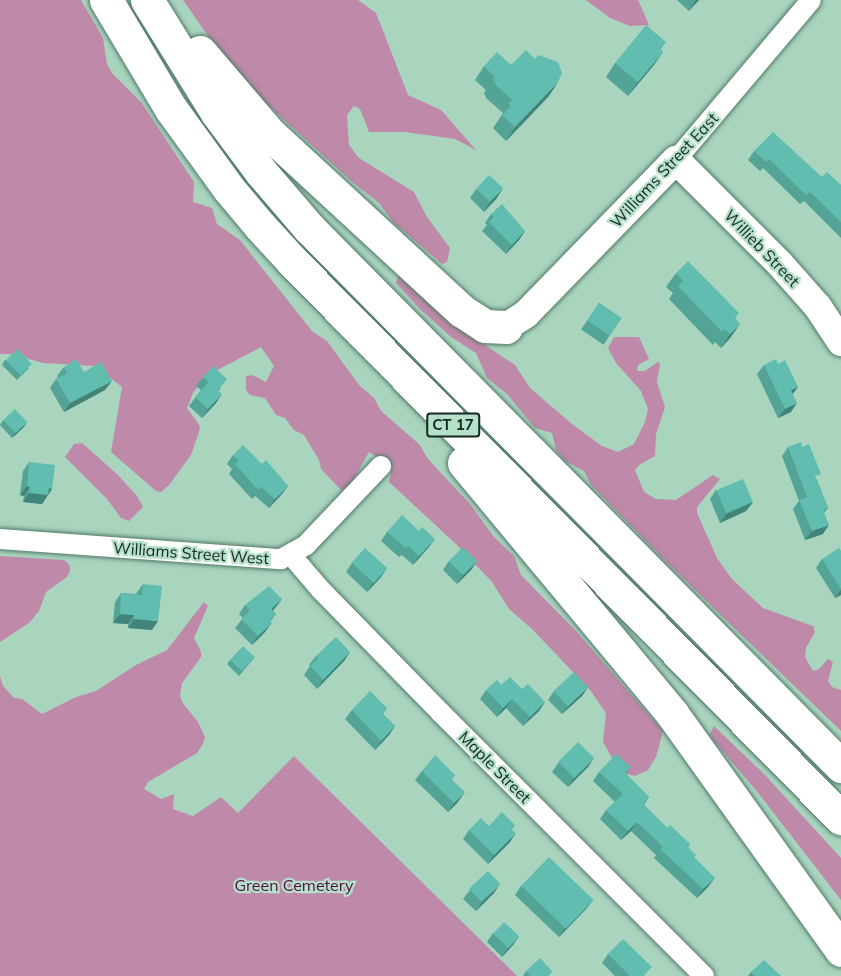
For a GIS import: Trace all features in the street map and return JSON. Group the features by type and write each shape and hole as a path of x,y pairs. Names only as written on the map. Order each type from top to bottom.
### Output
{"highway":[{"name":"CT 17","path":"106,0 165,101 229,189 293,262 841,818"},
{"name":"CT 17","path":"148,0 222,120 261,172 309,228 841,766"},
{"path":"148,0 177,24 240,103 302,164 462,311 485,326 506,327"},
{"path":"430,402 446,436 467,467 673,716 841,950"}],"street":[{"name":"Williams Street East","path":"506,327 533,307 676,160 811,0"},
{"name":"Willieb Street","path":"676,160 780,264 818,307 841,342"},
{"name":"Williams Street West","path":"0,539 272,560 291,555 310,541 381,466"},
{"name":"Maple Street","path":"291,555 321,590 433,705 704,976"}],"green space":[{"path":"0,0 81,0 103,38 107,64 112,73 141,102 194,182 193,202 212,208 217,224 240,240 312,331 327,341 359,385 374,398 381,411 419,444 428,459 470,504 494,537 514,556 521,575 576,631 663,731 656,757 648,770 635,776 627,774 615,763 603,742 606,713 590,690 532,629 509,609 492,582 458,546 389,482 392,466 369,452 350,486 341,490 321,469 319,460 304,435 294,430 285,418 276,415 265,398 250,395 246,390 246,376 252,375 266,382 274,366 261,347 206,376 193,393 187,408 200,426 199,432 191,455 169,485 161,492 156,491 111,452 122,387 95,366 43,363 12,354 0,354"},
{"path":"183,0 358,0 376,13 408,95 441,110 476,150 455,139 405,132 369,132 360,109 354,106 347,115 349,145 359,158 414,192 427,217 450,248 447,262 442,264 393,222 379,203 351,181 236,76"},
{"path":"586,0 638,0 649,25 630,26 610,18"},
{"path":"399,274 461,329 515,365 530,388 572,424 602,446 618,452 634,444 645,422 648,409 641,391 616,363 608,348 614,337 639,337 649,359 638,365 637,371 645,371 658,362 660,364 657,382 665,407 656,434 655,456 639,465 635,470 644,492 656,499 676,500 713,475 720,479 697,507 697,513 717,558 732,579 763,608 813,626 815,632 806,648 805,657 813,671 819,669 828,659 833,662 828,681 832,687 841,690 841,731 667,563 591,485 584,471 565,461 556,450 552,433 535,428 507,394 487,378 476,353 451,337 420,309 396,283"},
{"path":"82,443 118,475 137,496 143,507 129,521 121,518 107,499 65,457 74,444"},
{"path":"0,556 64,560 69,564 70,570 67,577 46,592 39,611 29,623 0,642"},
{"name":"Green Cemetery","path":"204,602 208,606 194,638 201,657 182,683 180,695 182,702 198,722 205,737 203,744 197,753 148,782 144,789 161,799 174,794 173,809 193,816 221,797 238,813 294,756 517,976 0,976 0,676 3,686 14,698 22,699 42,714 76,697 96,691 136,665 167,650"},
{"path":"714,726 765,775 841,858 841,900 755,789 713,740 710,734"}],"building":[{"path":"646,25 666,42 659,50 663,52 638,82 615,63"},
{"path":"526,50 535,59 538,55 558,62 562,73 558,82 515,127 502,115 511,106 509,104 512,100 496,85 493,80 495,77 484,66 497,52 511,65"},
{"path":"773,132 822,177 827,172 841,185 841,222 810,192 806,195 769,159 766,162 754,151"},
{"path":"489,175 503,188 490,202 476,189"},
{"path":"502,204 525,231 512,245 489,222 494,217 491,214"},
{"path":"688,261 739,313 735,318 740,324 730,334 724,329 722,332 678,286 683,281 676,273"},
{"path":"599,303 621,318 610,336 587,320"},
{"path":"17,349 32,364 21,375 6,360"},
{"path":"76,359 84,372 101,362 112,381 70,403 56,379 67,373 64,367"},
{"path":"776,359 778,364 785,360 798,387 791,390 797,403 785,409 764,365"},
{"path":"213,366 227,379 218,390 222,394 208,409 195,397 209,382 203,377"},
{"path":"15,409 27,422 16,433 3,420"},
{"path":"801,442 802,447 809,444 821,474 815,476 828,508 823,510 829,525 812,531 799,500 807,497 788,447"},
{"path":"243,445 262,464 266,460 288,486 275,499 261,487 258,490 235,464 239,461 233,455"},
{"path":"29,462 55,465 52,489 49,488 48,495 29,493 30,487 27,486"},
{"path":"743,479 753,502 726,513 716,490"},
{"path":"402,515 419,531 422,527 435,539 419,556 387,532"},
{"path":"463,547 477,561 463,575 449,561"},
{"path":"365,548 387,568 374,583 352,563"},
{"path":"839,548 841,551 841,589 822,559"},
{"path":"143,584 162,586 158,621 134,619 134,615 120,614 121,593 142,595"},
{"path":"269,586 282,599 271,609 276,614 269,621 272,623 258,636 241,619 250,610 245,605"},
{"path":"336,637 350,652 323,680 310,666 318,658 316,656"},
{"path":"243,646 255,657 242,671 230,660"},
{"path":"574,672 588,687 568,706 554,691"},
{"path":"510,677 522,689 528,684 545,702 530,717 512,699 503,708 486,690 497,680 501,685"},
{"path":"370,691 387,708 382,713 395,726 381,741 352,710"},
{"path":"578,742 594,758 574,778 558,762"},
{"path":"616,754 631,767 625,773 649,797 643,804 667,828 670,825 690,844 687,846 696,855 694,857 715,878 703,889 660,849 663,847 637,822 628,831 606,810 623,794 599,772"},
{"path":"435,755 455,775 451,779 465,792 454,803 422,771"},
{"path":"502,812 515,825 511,829 516,833 494,855 469,830 481,818 489,826"},
{"path":"549,857 594,900 566,929 521,886"},
{"path":"488,871 500,884 481,902 469,889"},
{"path":"504,922 519,936 508,948 493,934"},
{"path":"623,939 652,967 643,976 630,976 608,954"},
{"path":"540,958 552,971 547,976 531,976 526,971"},
{"path":"764,960 781,976 755,976 751,972"}]}
